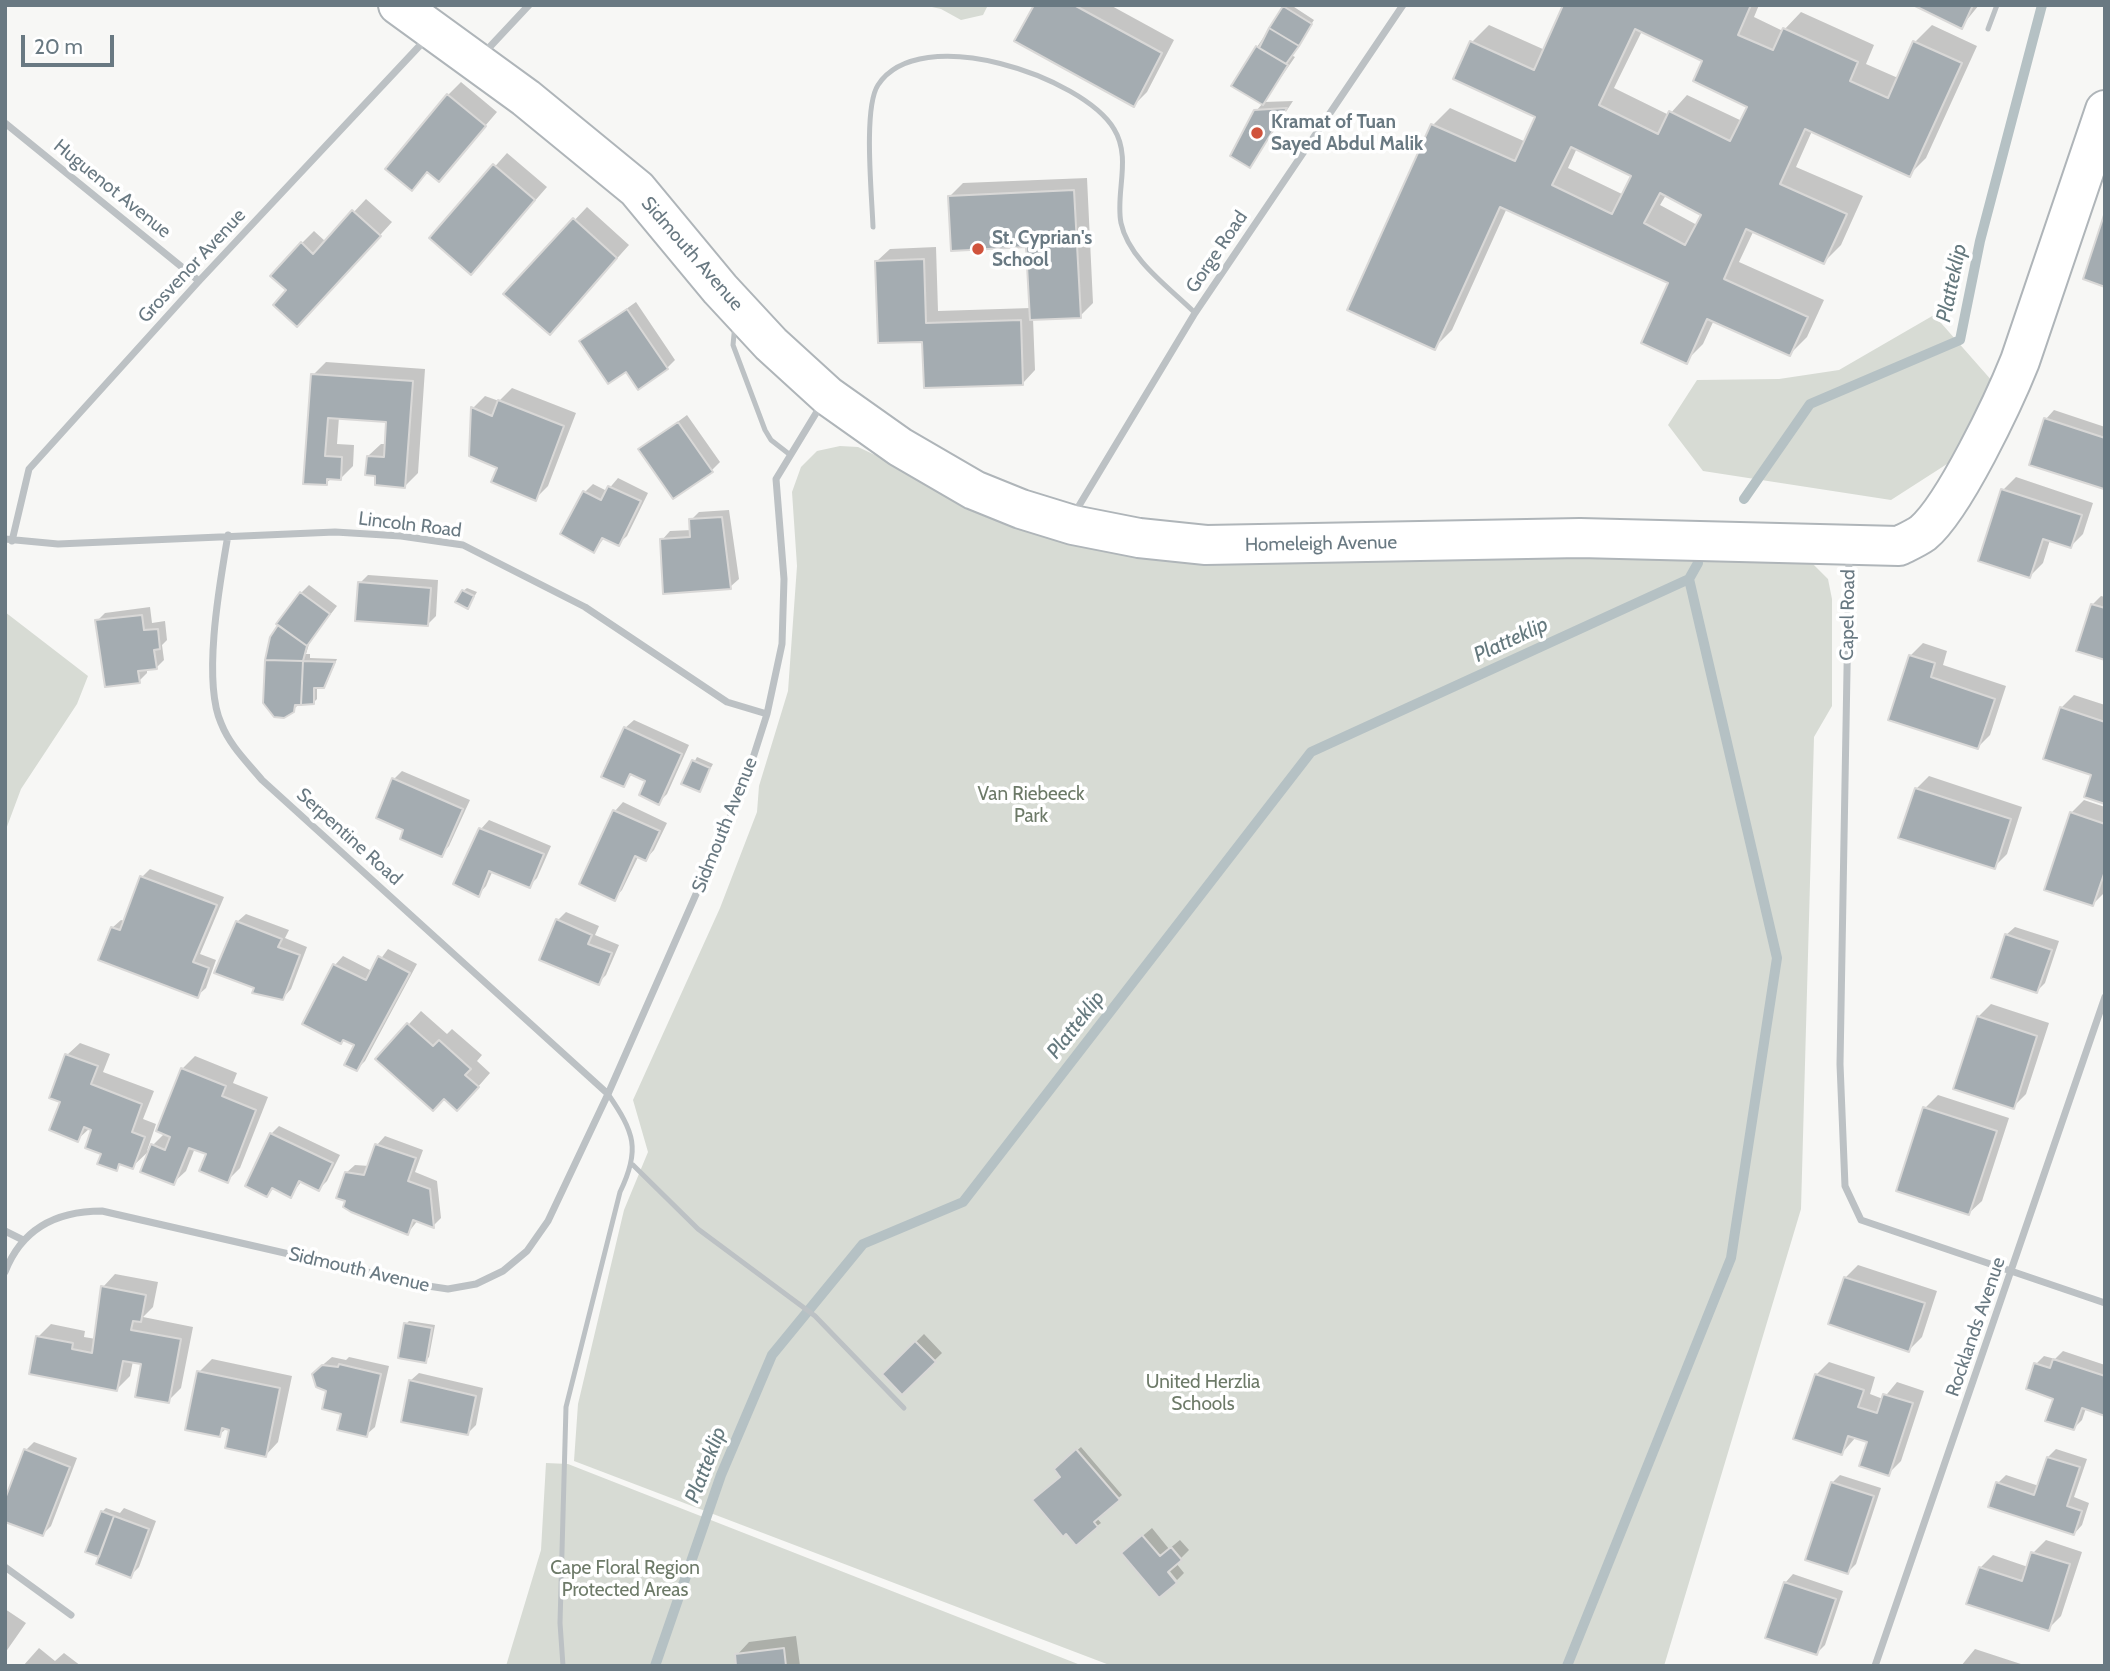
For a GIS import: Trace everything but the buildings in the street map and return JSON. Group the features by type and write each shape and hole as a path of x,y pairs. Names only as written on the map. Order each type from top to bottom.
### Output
{"street":[{"name":"Sidmouth Avenue","path":"5,1272 23,1240 49,1220 64,1214 103,1211 428,1286 463,1287 492,1277 527,1251 548,1221 608,1094 741,793 767,714 783,622 784,579 776,479 789,454 828,396 742,313 637,189 477,61 432,32 398,5"},
{"path":"477,61 529,5"},
{"name":"Gorge Road","path":"1068,524 1195,313 1404,5"},
{"name":"Grosvenor Avenue","path":"8,540 29,469 199,281 432,32"},
{"name":"Capel Road","path":"2011,1273 1861,1220 1845,1186 1840,1064 1849,546 1899,546 1923,533 1945,507 2004,400 2021,361 2105,110"},
{"name":"Huguenot Avenue","path":"5,123 199,281"},
{"name":"Homeleigh Avenue","path":"828,396 900,447 974,490 1068,524 1139,538 1206,545 1580,538 1849,546"},
{"name":"Lincoln Road","path":"8,540 58,544 335,532 401,536 463,545 584,607 727,702 767,714"},
{"name":"Serpentine Road","path":"228,535 216,610 214,699 220,722 232,744 262,780 608,1094"},
{"name":"Rocklands Avenue","path":"1875,1666 2105,997"},
{"path":"5,1231 23,1240"},
{"path":"2011,1273 2105,1303"},
{"path":"5,1567 71,1615"}],"lane":[{"path":"1988,29 1997,5"},
{"path":"873,227 870,120 876,86 892,68 930,55 988,59 1048,81 1100,111 1115,130 1121,150 1121,225 1139,259 1195,313"},
{"path":"742,313 732,330 738,362 765,430 771,440 789,454"},
{"path":"563,1666 559,1623 566,1407 620,1192 633,1166 629,1125 608,1094"},
{"path":"633,1166 698,1229 815,1316 904,1408"}],"green space":[{"path":"923,5 988,5 983,15 961,20 941,9"},
{"path":"1934,315 1993,382 1961,455 1891,500 1703,471 1668,425 1697,380 1779,379 1839,370"},
{"name":"Van Riebeeck Park","path":"840,446 858,447 936,491 1034,530 1440,556 1791,559 1813,564 1828,579 1832,599 1832,706 1814,737 1801,1209 1664,1666 1112,1666 574,1461 578,1404 624,1210 648,1152 633,1100 720,908 757,812 759,786 788,691 797,566 792,492 801,467 817,451"},
{"path":"5,612 88,676 77,704 21,789 5,832"},
{"name":"Cape Floral Region Protected Areas","path":"546,1463 568,1464 1083,1666 506,1666 541,1550"}],"waterway":[{"name":"Platteklip","path":"1744,499 1810,404 1960,340 1980,241 2042,5"},
{"name":"Platteklip","path":"655,1666 721,1475 772,1355 863,1244 963,1202 1311,752 1689,579 1698,563"},
{"path":"1567,1666 1731,1258 1777,958 1689,579"}],"place":[{"name":"Kramat of Tuan Sayed Abdul Malik","path":"1257,133"},
{"name":"St. Cyprian's School","path":"978,249"}],"park label":[{"name":"United Herzlia Schools","path":"1203,1393"}]}
